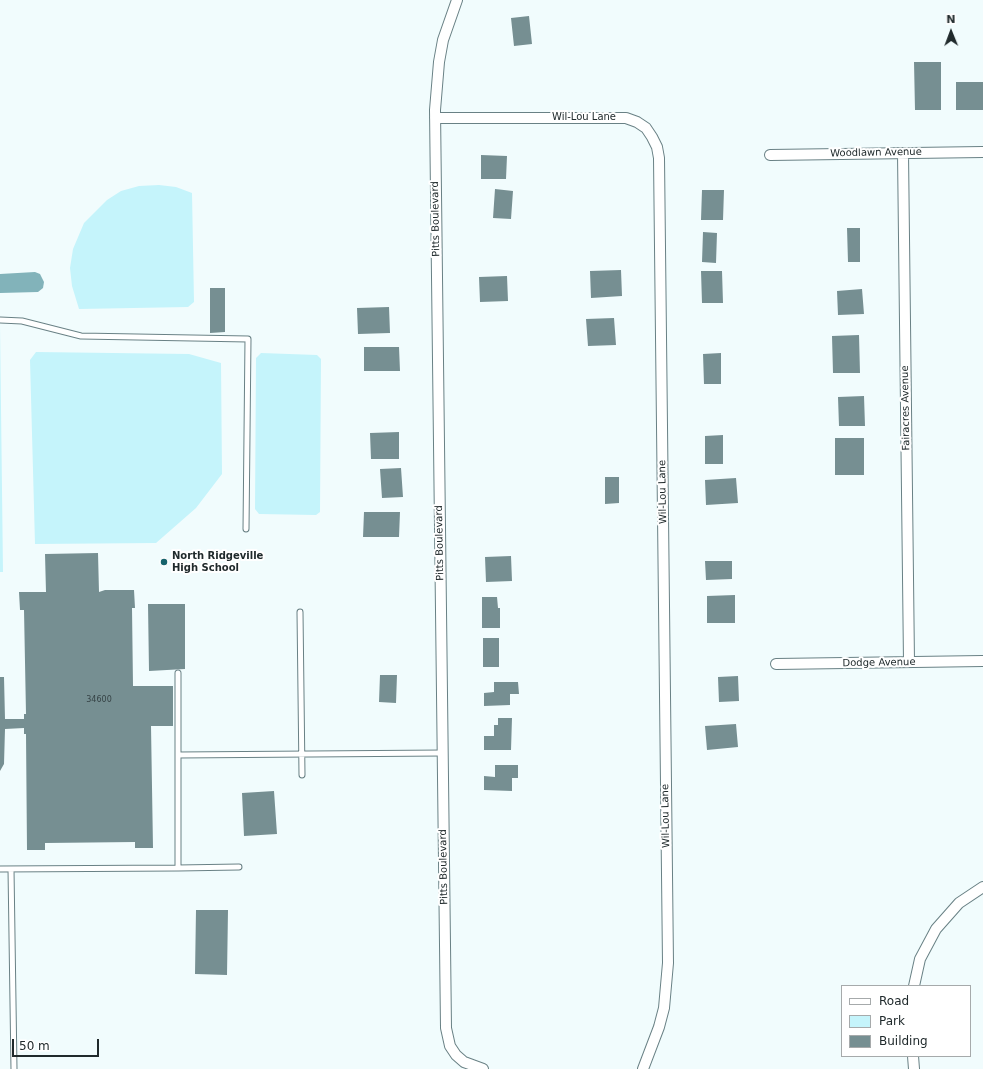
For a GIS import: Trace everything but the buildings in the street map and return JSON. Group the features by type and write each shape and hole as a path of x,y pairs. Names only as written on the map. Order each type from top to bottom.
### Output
{"street":[{"name":"Pitts Boulevard","path":"457,0 443,40 439,62 435,118 447,1036 456,1055 464,1062 483,1069"},
{"name":"Wil-Lou Lane","path":"435,118 616,116 637,122 646,128 657,147 668,962 664,1008 659,1027 643,1069"},
{"name":"Woodlawn Avenue","path":"770,155 983,152"},
{"name":"Fairacres Avenue","path":"903,153 909,662"},
{"name":"Dodge Avenue","path":"776,664 983,661"},
{"path":"914,985 920,960 936,929 959,903 983,886"},
{"path":"914,1057 914,1069"}],"lane":[{"path":"0,320 27,322 65,334 81,336 248,338 246,529"},
{"path":"300,612 302,775"},
{"path":"178,673 178,868"},
{"path":"178,755 443,753"},
{"path":"0,869 239,867"},
{"path":"11,869 14,1069"}],"green space":[{"path":"159,185 176,187 192,193 194,302 188,307 79,309 72,286 70,268 73,249 84,223 107,200 121,191 139,186"},
{"path":"0,325 3,572 0,572"},
{"path":"36,352 189,354 221,363 222,474 196,508 156,543 35,544 30,360"},
{"path":"261,353 317,355 321,359 320,512 316,515 259,514 255,509 256,358"}],"shaded area":[{"path":"35,272 40,274 44,282 43,288 38,292 0,293 0,274"}],"place":[{"name":"North Ridgeville High School","path":"164,562"}]}
